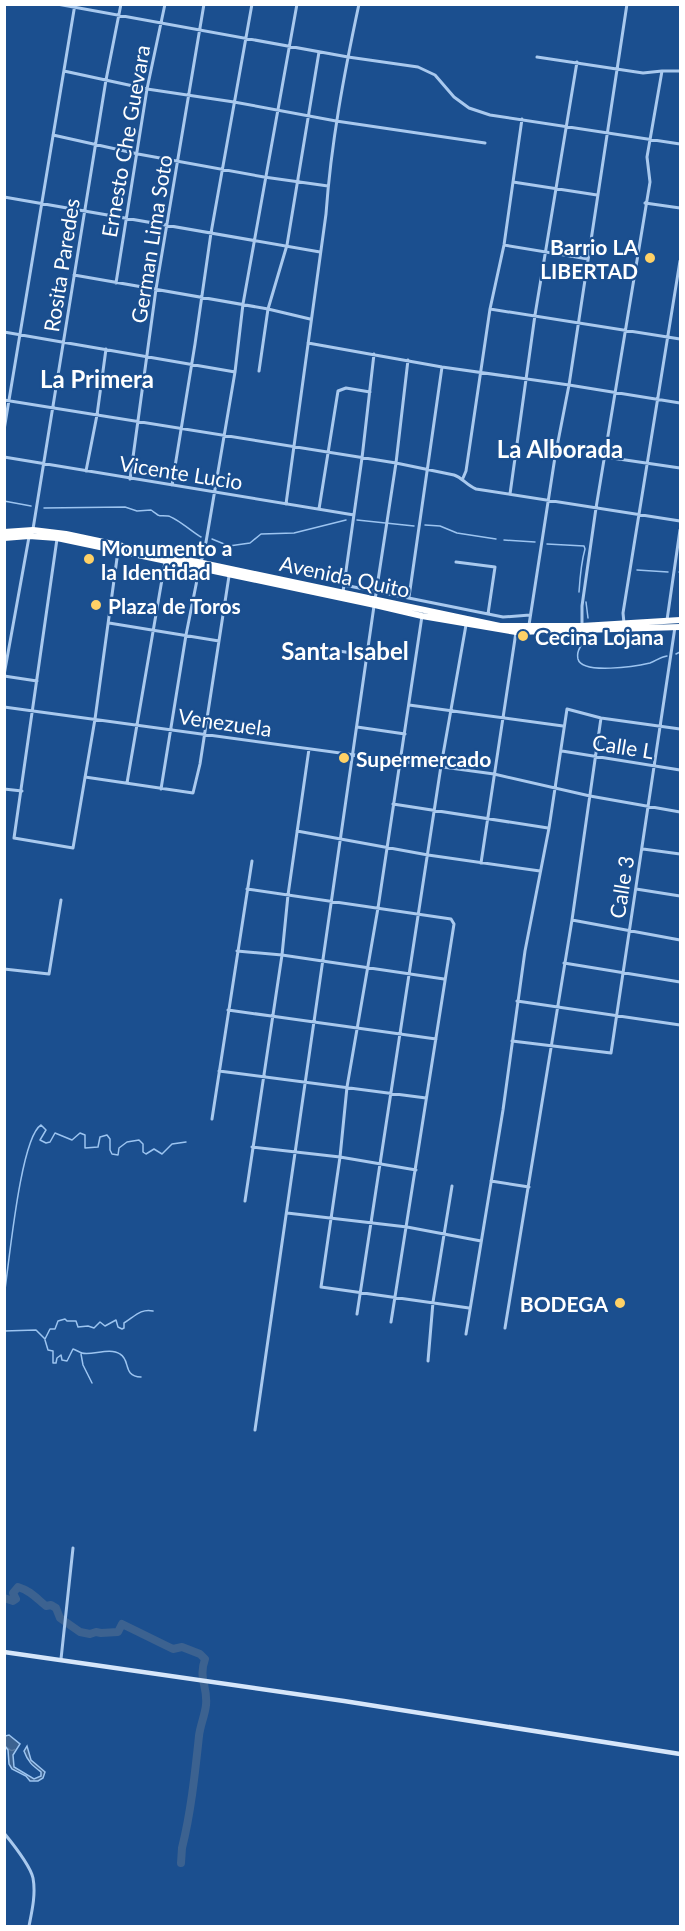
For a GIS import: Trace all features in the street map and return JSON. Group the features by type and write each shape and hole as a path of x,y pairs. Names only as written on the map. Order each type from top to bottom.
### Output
{"highway":[{"name":"Avenida Quito","path":"4,532 66,534 230,574 375,598 500,626 582,626 681,620"},
{"name":"Avenida Quito","path":"4,538 31,533 165,560 343,588 422,616 516,632 678,627"}],"street":[{"path":"57,4 348,57 418,67 435,75 454,97 469,108 490,115 681,144"},
{"name":"Rosita Paredes","path":"4,675 53,407 106,80 121,4"},
{"name":"Ernesto Che Guevara","path":"116,283 147,89 165,4"},
{"name":"German Lima Soto","path":"130,478 156,289 204,4"},
{"path":"172,485 192,365 200,297 252,4"},
{"path":"161,789 186,635 205,548 235,372 243,304 264,177 297,4"},
{"path":"286,504 336,121 359,4"},
{"path":"529,627 548,500 569,385 597,195 609,133 627,4"},
{"path":"4,430 74,6"},
{"path":"259,371 268,309 287,245 319,51"},
{"path":"537,57 643,73 681,71"},
{"path":"510,494 535,315 577,62"},
{"path":"64,70 147,89 485,143"},
{"path":"582,626 583,596 596,508 650,182 647,156 662,71"},
{"path":"462,478 466,471 490,309 504,245 522,119"},
{"path":"53,135 138,154 328,186"},
{"path":"513,183 597,195"},
{"path":"4,197 320,252"},
{"path":"645,203 681,208"},
{"path":"504,245 588,259"},
{"path":"624,623 623,613 681,261"},
{"path":"74,275 243,304 310,319"},
{"path":"490,309 681,339"},
{"path":"4,332 235,372"},
{"path":"308,343 442,367 681,404"},
{"path":"86,471 106,349"},
{"path":"343,588 375,354"},
{"path":"255,1430 396,463 408,360"},
{"path":"409,597 442,367"},
{"path":"319,509 338,391 346,388 370,392"},
{"path":"4,400 396,463 462,478 466,484 476,489 681,521"},
{"name":"Vicente Lucio","path":"4,457 354,515"},
{"path":"605,457 681,468"},
{"path":"667,620 681,530"},
{"path":"57,538 14,838 73,848 95,720 118,551"},
{"path":"127,783 165,560"},
{"path":"456,562 495,567 488,614"},
{"path":"84,777 193,793 200,764 230,574"},
{"path":"375,598 409,597 503,617 530,615"},
{"path":"422,616 378,908 347,1087 340,1157 321,1287 469,1308"},
{"path":"109,623 219,641"},
{"path":"357,1314 441,766 466,625"},
{"name":"Calle 3","path":"512,1041 611,1053 643,849 653,766 678,627"},
{"path":"481,863 516,632"},
{"path":"317,648 367,655"},
{"path":"4,675 37,681"},
{"path":"409,705 563,726"},
{"name":"Venezuela","path":"4,707 494,774 590,796"},
{"path":"466,1334 503,1110 517,1000 549,828 567,710 601,718 681,729"},
{"path":"505,1328 530,1187 601,718"},
{"path":"357,727 405,734"},
{"path":"245,1201 282,955 288,895 309,749"},
{"name":"Calle L","path":"561,751 681,770"},
{"path":"4,789 21,791"},
{"path":"590,796 681,812"},
{"path":"393,804 549,828"},
{"path":"297,831 428,855 540,871"},
{"path":"643,849 681,854"},
{"path":"212,1119 252,861"},
{"path":"247,889 453,921 454,929 444,979 391,1322"},
{"path":"636,889 681,896"},
{"path":"4,969 49,974 61,900"},
{"path":"572,920 681,940"},
{"path":"237,951 282,955 444,979"},
{"path":"564,963 681,982"},
{"path":"517,1000 681,1025"},
{"path":"228,1010 436,1039"},
{"path":"219,1071 426,1098"},
{"path":"252,1147 340,1157 416,1170"},
{"path":"491,1181 530,1187"},
{"path":"428,1361 433,1302 452,1186"},
{"path":"287,1213 407,1227 481,1241"},
{"path":"61,1662 73,1548"},
{"path":"4,1652 344,1701 681,1754"},
{"path":"4,1833 33,1877 33,1904 29,1926"}],"water":[{"path":"9,1735 20,1744 13,1755 14,1767 34,1779 41,1776 41,1772 31,1763 24,1751 27,1746 31,1760 45,1772 43,1778 30,1781 26,1776 12,1769 5,1746 5,1736"}],"waterway":[{"path":"4,501 31,506"},
{"path":"44,508 125,507 137,511 151,510 160,516 175,519 201,537"},
{"path":"212,539 229,546 250,543 261,534 294,533 346,520"},
{"path":"357,520 414,526"},
{"path":"425,525 440,526 457,533 496,539"},
{"path":"504,540 535,542"},
{"path":"547,544 584,546 579,592"},
{"path":"637,570 668,572"},
{"path":"586,602 588,618"},
{"path":"586,638 578,653 578,659 589,667 634,666 667,656"},
{"path":"676,654 680,652"},
{"path":"4,1296 21,1177 27,1153 41,1125 46,1130 40,1140 46,1143 50,1142 55,1133 72,1140 80,1133 85,1135 85,1148 98,1147 100,1137 107,1135 110,1139 112,1154 118,1155 119,1148 127,1142 139,1140 146,1154 154,1149 162,1154 172,1144 186,1142"},
{"path":"4,1331 36,1330 45,1339 50,1329 55,1329 58,1321 65,1319 76,1321 78,1327 94,1328 100,1322 105,1326 116,1320 118,1327 122,1329 124,1323 138,1314 153,1311"},
{"path":"45,1340 48,1350 53,1351 53,1363 56,1363 57,1358 61,1355 62,1360 67,1361 73,1349 86,1354 111,1351 123,1357 131,1374 141,1377"},
{"path":"81,1354 83,1365 92,1383"},
{"path":"4,1598 13,1601 16,1599 13,1593 18,1587 46,1606 51,1605 56,1608 60,1618 80,1632 90,1634 118,1632 122,1624 173,1649 182,1647 200,1654 205,1659 202,1672 206,1705 181,1863"}],"place":[{"name":"Barrio LA LIBERTAD","path":"650,258"},
{"name":"Monumento a la Identidad","path":"89,559"},
{"name":"Plaza de Toros","path":"96,605"},
{"name":"Cecina Lojana","path":"523,636"},
{"name":"Supermercado","path":"344,758"},
{"name":"BODEGA","path":"620,1303"}],"district":[{"name":"La Primera","path":"97,378"},
{"name":"La Alborada","path":"560,448"},
{"name":"Santa Isabel","path":"345,650"}]}
